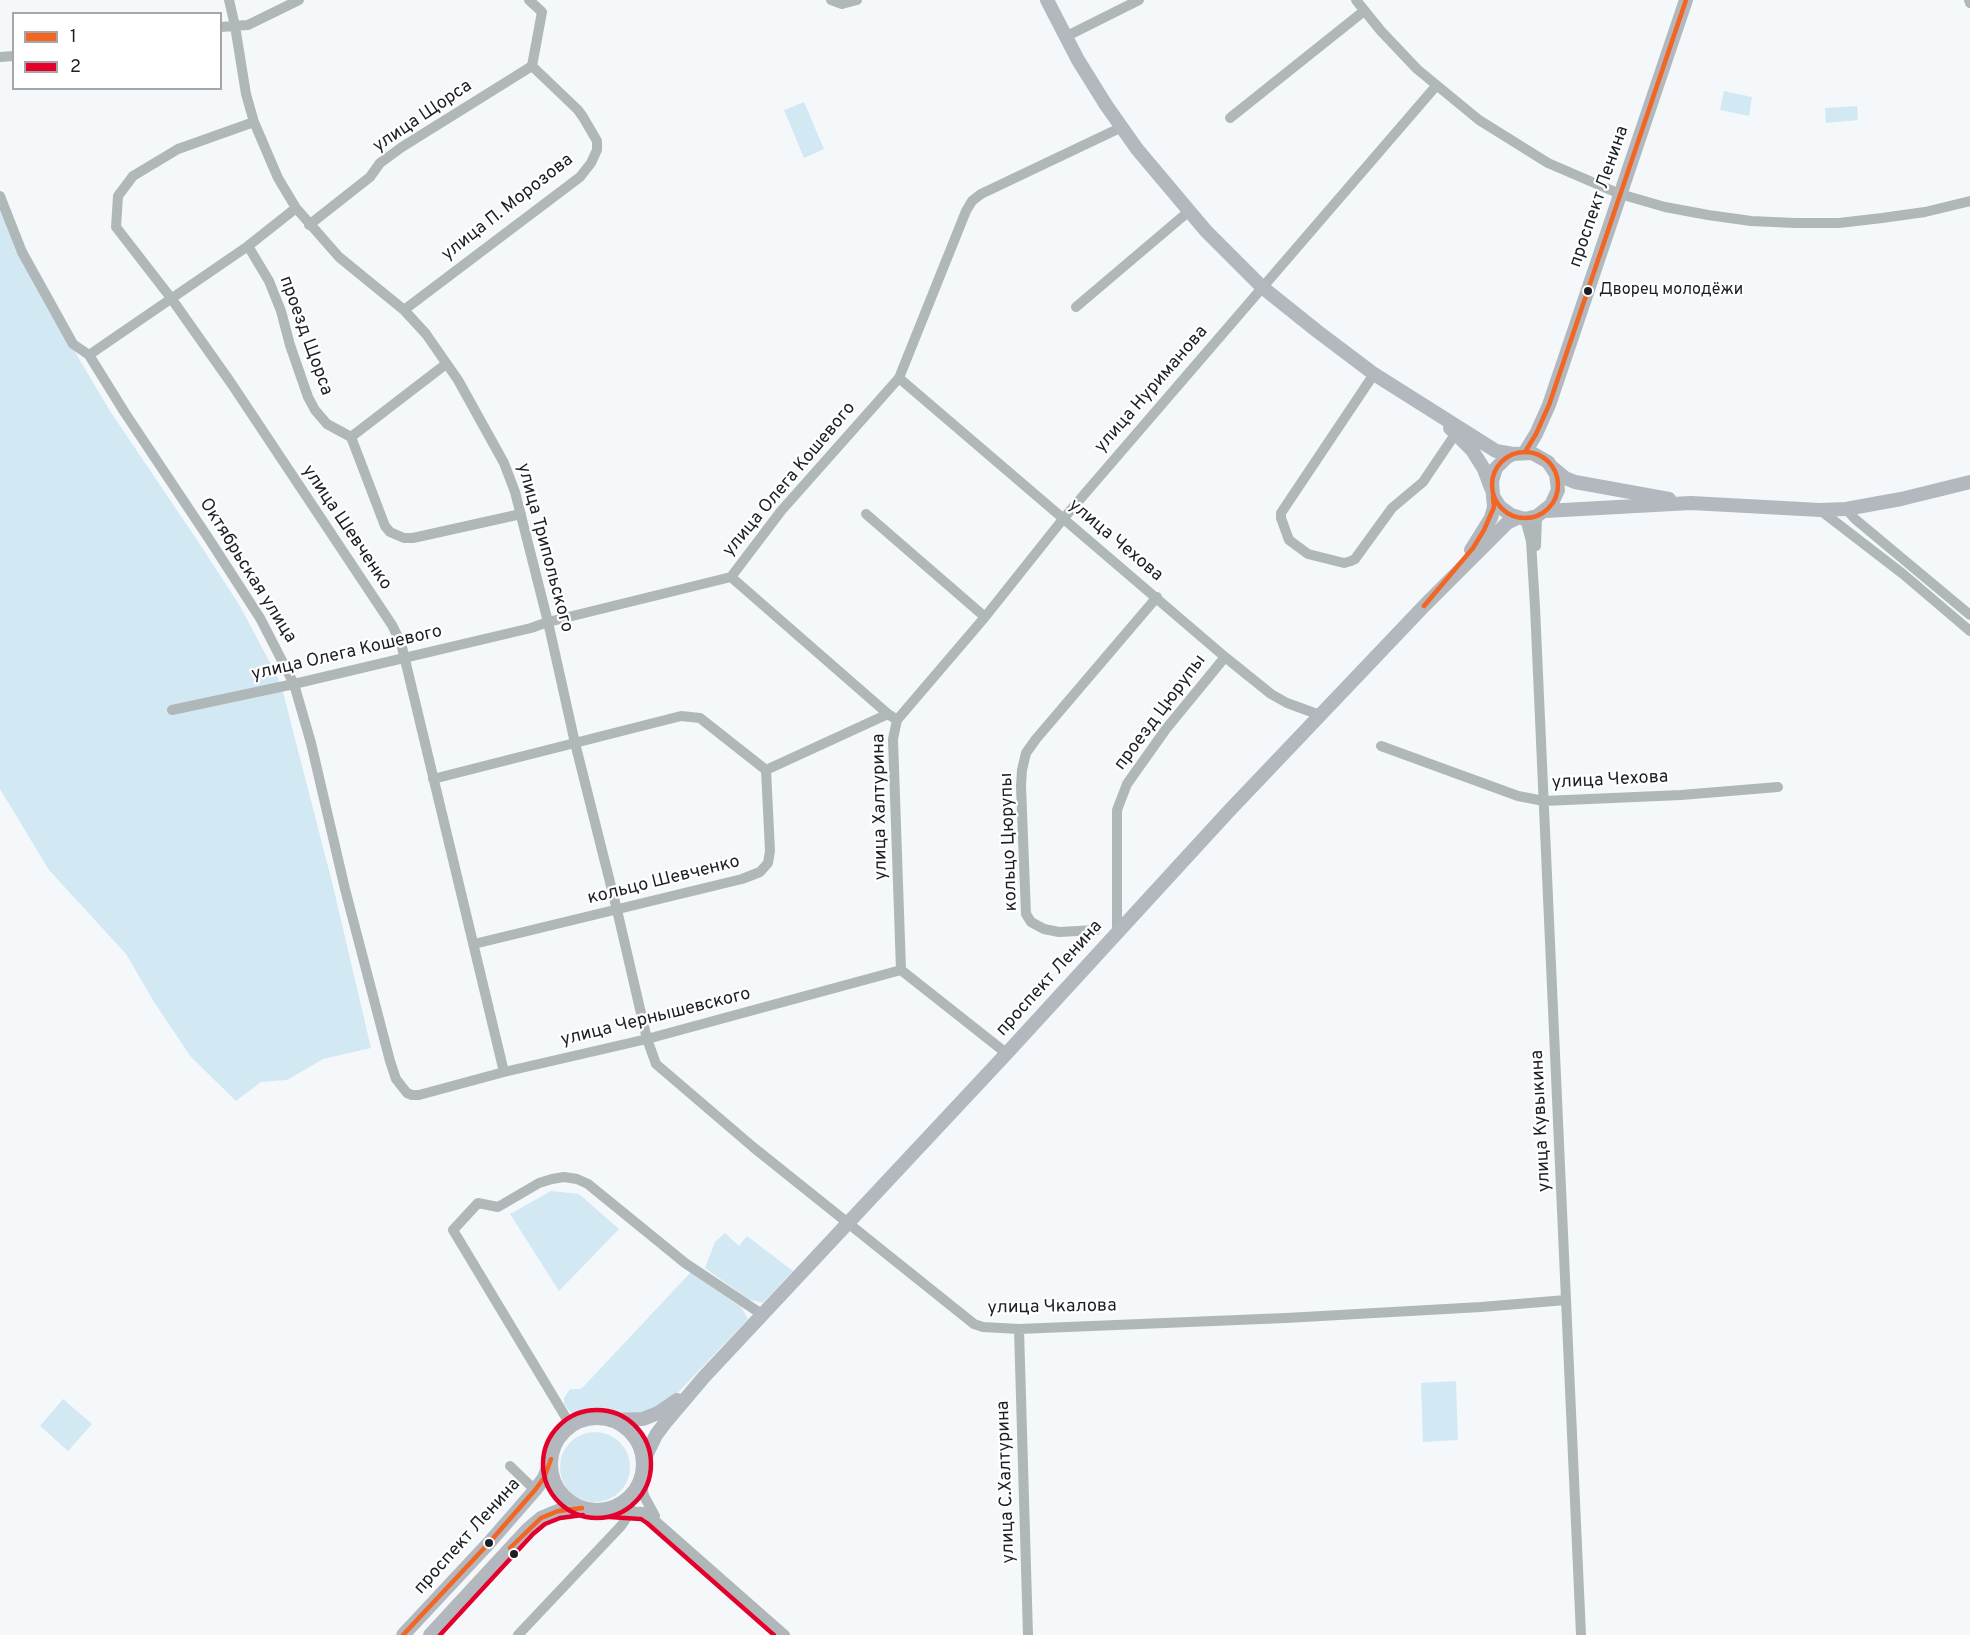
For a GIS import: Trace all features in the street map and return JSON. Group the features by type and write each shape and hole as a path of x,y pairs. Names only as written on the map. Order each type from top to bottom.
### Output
{"main road":[{"path":"1047,0 1065,37 1092,83 1154,170 1188,212 1262,287 1374,374 1496,451 1519,453 1548,462 1559,474 1575,482 1692,503 1820,510 1846,509 1901,499 1970,482"},
{"name":"проспект Ленина","path":"1519,453 1536,434 1548,405 1686,0"},
{"name":"проспект Ленина","path":"1548,405 1543,436 1548,462"},
{"path":"1426,406 1472,450 1484,469 1500,507 1531,516 1692,503"},
{"path":"1492,492 1496,468 1506,458 1519,453"},
{"path":"1531,516 1551,505 1558,490 1558,482 1548,462"},
{"name":"проспект Ленина","path":"1424,606 1479,539 1491,518 1494,507 1492,492"},
{"name":"проспект Ленина","path":"644,1462 664,1422 704,1377 1320,715 1507,523 1531,516"},
{"name":"проспект Ленина","path":"609,1420 643,1419 658,1413 674,1403 704,1377"},
{"path":"590,1419 609,1420 626,1428 633,1435 642,1452 644,1462 641,1480 637,1488 620,1505 600,1511 582,1508 571,1503 562,1494 553,1478 551,1459 558,1440 572,1426 590,1419"},
{"name":"проспект Ленина","path":"403,1635 535,1490 544,1478 551,1459"},
{"name":"проспект Ленина","path":"430,1635 528,1529 541,1518 558,1511 582,1508"}],"street":[{"name":"улица Трипольского","path":"229,0 246,94 254,122 278,178 309,225 339,257 404,310 426,334 458,380 504,463 515,492 548,622 647,1039"},
{"path":"222,27 248,24 299,0"},
{"path":"529,0 542,12 532,66"},
{"path":"831,0 842,4 857,0"},
{"path":"1065,37 1139,0"},
{"path":"1356,0 1398,50 1436,86 1479,120 1524,149 1573,175 1620,194 1665,207 1708,215 1751,221 1795,223 1882,219 1970,201"},
{"path":"1230,118 1364,11"},
{"name":"улица Щорса","path":"309,225 370,177 380,163 402,147 532,66"},
{"name":"улица П. Морозова","path":"404,310 580,177 591,163 597,150 597,141 583,117 532,66"},
{"name":"улица Нуриманова","path":"893,717 985,616 1063,519 1436,86"},
{"name":"улица Шевченко","path":"254,122 178,149 133,176 118,196 116,227 171,298 231,383 392,625 401,643 504,1072"},
{"name":"улица Олега Кошевого","path":"172,710 294,684 531,628 731,577 781,512 899,378 972,201 981,194 1122,127"},
{"name":"Октябрьская улица","path":"0,195 22,252 73,344 89,355 260,618 294,684 311,743 345,889 390,1061 400,1086 412,1095 419,1095"},
{"path":"89,355 248,246 296,208"},
{"path":"1076,307 1188,212"},
{"name":"проезд Щорса","path":"248,246 269,281 308,397 315,410 327,424 351,437"},
{"path":"446,364 351,437 385,526 397,536 413,538 521,514"},
{"path":"1374,374 1281,513 1289,540 1308,554 1344,563 1355,559 1392,508 1423,482 1456,433"},
{"name":"улица Чехова","path":"899,378 1225,657 1280,700 1320,715"},
{"path":"1846,509 1970,615"},
{"path":"1820,510 1903,574 1970,631"},
{"path":"866,514 985,616"},
{"name":"улица Кувыкина","path":"1531,516 1581,1635"},
{"name":"улица Халтурина","path":"731,577 893,717 901,969"},
{"name":"кольцо Цюрупы","path":"1096,930 1059,932 1044,929 1031,922 1026,914 1022,770 1026,753 1036,739 1156,597"},
{"name":"проезд Цюрупы","path":"1117,932 1117,810 1127,784 1166,729 1225,657"},
{"path":"433,780 681,716 700,718 766,770 893,717"},
{"name":"улица Чехова","path":"1381,746 1518,796 1544,801 1681,795 1778,787"},
{"name":"кольцо Шевченко","path":"474,944 742,879 760,872 768,863 770,851 766,770"},
{"path":"901,969 1001,1049"},
{"name":"улица Чернышевского","path":"419,1095 504,1072 647,1039 901,969"},
{"name":"улица Чкалова","path":"647,1039 656,1064 753,1147 974,1324 983,1327 1019,1329 1298,1317 1566,1300"},
{"path":"572,1426 453,1230 478,1203 498,1207 539,1183 564,1177 577,1179 588,1184 685,1263 763,1315"},
{"name":"улица С.Халтурина","path":"1019,1329 1028,1635"},
{"path":"510,1466 535,1490"},
{"path":"641,1480 653,1514 785,1635"},
{"path":"609,1510 643,1512 668,1530"},
{"path":"518,1635 621,1526 632,1510"}],"shaded area":[{"path":"1724,91 1752,97 1749,116 1720,110"},
{"path":"804,102 824,149 804,158 784,110"},
{"path":"1857,106 1858,120 1826,123 1825,108"},
{"path":"0,208 19,252 78,357 110,411 240,606 283,692 333,886 371,1048 323,1059 287,1080 261,1082 236,1101 191,1057 154,1002 126,954 49,870 0,789"},
{"path":"551,1191 579,1194 619,1229 559,1291 510,1214"},
{"path":"725,1233 739,1246 747,1236 793,1271 763,1303 748,1299 705,1268 715,1242"},
{"path":"691,1272 741,1307 748,1319 670,1401 649,1413 624,1416 600,1408 574,1416 564,1404 564,1398 570,1389 580,1389 584,1386"},
{"path":"1456,1381 1458,1440 1423,1442 1421,1383"},
{"path":"63,1399 92,1424 68,1451 40,1426"},
{"path":"595,1432 608,1435 620,1442 627,1454 630,1467 627,1480 620,1492 608,1499 595,1502 582,1499 570,1492 563,1480 560,1467 563,1454 570,1442 582,1435"}],"transit line":[{"name":"1","path":"1525,452 1549,405 1686,0"},
{"name":"1","path":"1525,452 1538,454 1553,467 1558,485 1556,498 1543,513 1525,518 1512,516 1497,503 1492,485 1494,472 1507,457 1525,452"},
{"name":"1","path":"1424,606 1473,548 1494,507 1493,496"},
{"name":"2","path":"597,1410 618,1414 635,1426 647,1443 651,1464 647,1485 635,1502 618,1514 597,1518 576,1514 559,1502 547,1485 543,1464 547,1443 559,1426 576,1414 597,1410"},
{"name":"1","path":"403,1635 535,1490 544,1478 551,1459"},
{"name":"1","path":"510,1548 541,1518 558,1511 582,1508"},
{"name":"2","path":"440,1635 533,1534 545,1524 560,1518 583,1515"},
{"name":"2","path":"609,1517 641,1519 647,1523 774,1635"}],"place":[{"name":"Дворец молодёжи","path":"1588,291"}]}
